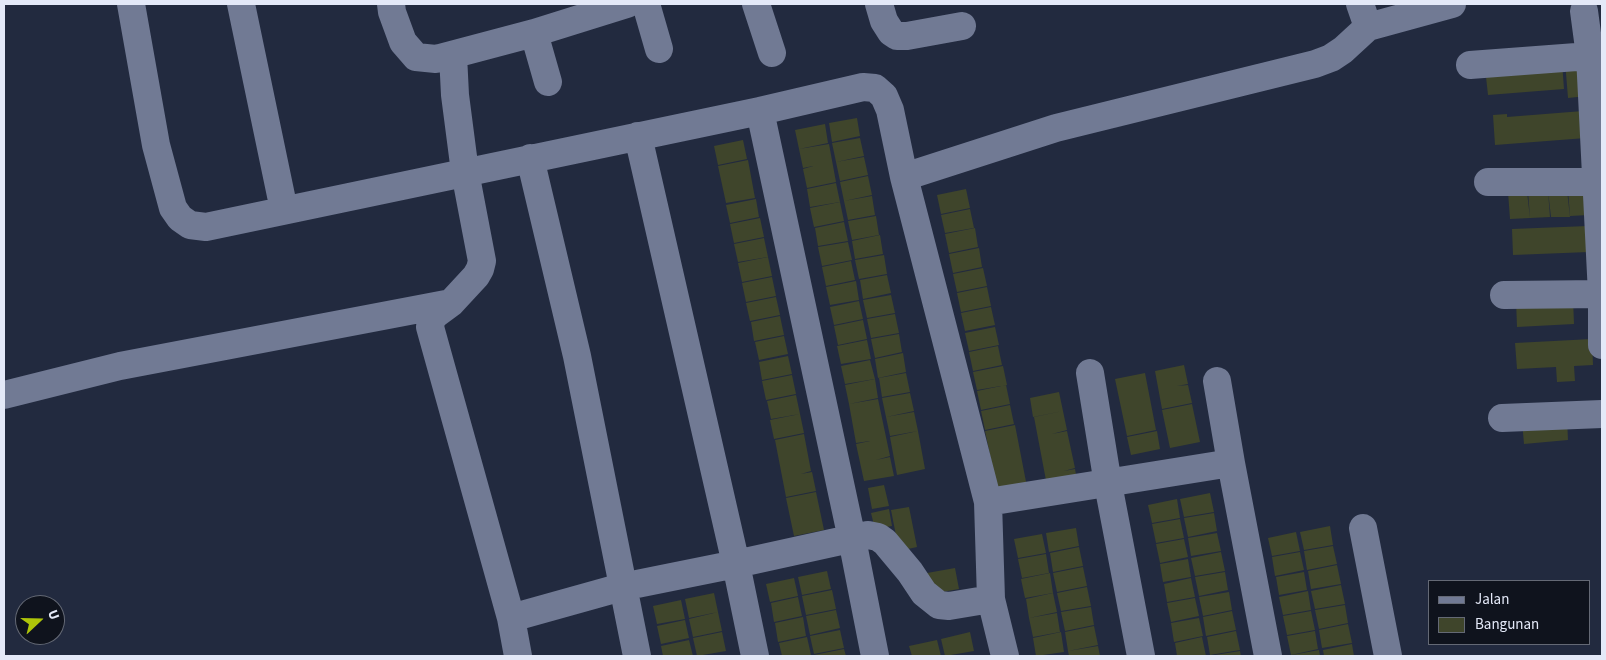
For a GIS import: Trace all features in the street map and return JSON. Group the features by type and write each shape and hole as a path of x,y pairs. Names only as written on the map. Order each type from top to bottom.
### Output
{"street":[{"path":"131,4 156,146 173,208 180,218 190,225 206,227 863,87 875,88 884,96 890,110 904,177 988,502 992,599 1004,656"},
{"path":"241,4 284,210"},
{"path":"391,4 403,42 416,57 436,59 534,33 627,4"},
{"path":"646,4 658,49"},
{"path":"756,4 772,53"},
{"path":"879,4 884,21 891,32 897,36 907,36 962,26"},
{"path":"904,177 1056,128 1315,64 1331,58 1343,50 1364,15 1452,4"},
{"path":"1584,11 1590,56 1602,294 1602,344"},
{"path":"534,33 548,82"},
{"path":"453,55 454,95 465,172 482,261 476,276 451,303 432,317 430,327 511,618 518,656"},
{"path":"1470,65 1590,56"},
{"path":"760,110 852,539 875,656"},
{"path":"638,136 736,564 755,656"},
{"path":"530,158 577,356 637,656"},
{"path":"1488,182 1596,182"},
{"path":"1504,295 1602,294"},
{"path":"4,396 120,366 451,303"},
{"path":"1090,372 1108,484 1141,656"},
{"path":"1218,381 1231,463 1268,656"},
{"path":"1502,418 1602,414"},
{"path":"988,502 1231,463"},
{"path":"1364,528 1388,656"},
{"path":"511,618 622,587 868,536 878,537 885,542 910,572 924,593 938,605 949,606 992,599"}],"building":[{"path":"1584,59 1587,96 1568,98 1565,61"},
{"path":"1562,62 1564,89 1488,95 1485,68"},
{"path":"1583,111 1586,138 1495,145 1493,115 1507,114 1507,117"},
{"path":"857,118 860,136 832,142 829,123"},
{"path":"825,124 828,143 799,149 795,130"},
{"path":"860,138 864,156 836,162 832,143"},
{"path":"743,140 747,159 718,165 714,146"},
{"path":"829,144 836,182 807,188 803,169 813,166 803,168 799,149"},
{"path":"864,157 868,175 840,181 836,162"},
{"path":"748,160 755,198 726,203 718,166"},
{"path":"868,176 872,195 844,201 840,182"},
{"path":"836,183 840,202 810,207 807,189"},
{"path":"1587,188 1589,215 1570,216 1568,190"},
{"path":"966,189 970,208 941,214 937,195"},
{"path":"1567,190 1570,217 1551,217 1548,191"},
{"path":"1528,191 1548,191 1550,217 1530,218"},
{"path":"1508,192 1527,192 1530,218 1510,219"},
{"path":"872,196 875,215 848,220 844,201"},
{"path":"756,199 759,217 730,223 726,205"},
{"path":"840,202 844,221 814,227 810,208"},
{"path":"970,209 974,228 945,233 941,215"},
{"path":"876,216 879,235 852,240 848,221"},
{"path":"760,218 764,237 734,243 730,224"},
{"path":"844,222 848,241 818,246 815,228"},
{"path":"1588,226 1589,252 1513,255 1512,229"},
{"path":"975,228 978,247 949,253 945,234"},
{"path":"880,235 883,254 855,259 852,241"},
{"path":"764,238 768,257 738,262 734,244"},
{"path":"848,242 852,260 822,266 818,247"},
{"path":"979,248 982,267 953,273 949,254"},
{"path":"884,255 887,274 859,279 855,260"},
{"path":"768,257 772,276 742,282 738,263"},
{"path":"851,261 855,280 826,286 822,267"},
{"path":"983,268 987,286 957,292 953,274"},
{"path":"887,275 891,293 863,299 860,280"},
{"path":"772,277 776,296 746,302 742,283"},
{"path":"856,281 859,300 830,305 826,287"},
{"path":"987,287 991,306 961,312 957,293"},
{"path":"891,295 895,313 867,318 863,300"},
{"path":"776,297 780,315 750,321 746,303"},
{"path":"1573,298 1574,324 1517,327 1516,300"},
{"path":"859,301 863,319 834,325 830,307"},
{"path":"991,307 995,325 965,331 961,313"},
{"path":"895,314 899,333 871,338 867,319"},
{"path":"780,316 784,335 754,341 751,322"},
{"path":"863,320 867,339 838,345 834,326"},
{"path":"995,327 999,345 969,351 965,333"},
{"path":"899,334 902,352 875,358 871,339"},
{"path":"784,336 788,354 759,360 755,342"},
{"path":"1592,339 1593,365 1574,366 1575,381 1557,382 1556,367 1517,369 1515,343"},
{"path":"867,340 871,359 841,364 837,346"},
{"path":"998,346 1002,365 973,371 969,352"},
{"path":"903,353 906,372 878,378 875,359"},
{"path":"788,356 792,374 762,380 759,362"},
{"path":"870,360 875,379 845,384 841,366"},
{"path":"1184,365 1188,384 1177,386 1188,385 1192,403 1162,409 1155,371"},
{"path":"1003,366 1007,385 977,390 973,372"},
{"path":"906,373 910,392 882,397 879,378"},
{"path":"1145,373 1156,430 1127,436 1115,379"},
{"path":"792,375 796,394 766,400 762,381"},
{"path":"875,379 878,398 849,404 845,385"},
{"path":"1006,385 1010,404 981,410 977,391"},
{"path":"1059,392 1063,411 1033,417 1030,398"},
{"path":"910,393 914,411 886,417 882,398"},
{"path":"796,395 800,414 771,419 767,401"},
{"path":"878,399 890,456 876,460 890,457 894,476 864,481 856,444 870,441 856,443 849,404"},
{"path":"1192,404 1200,442 1170,448 1162,410"},
{"path":"1010,405 1014,424 985,430 981,411"},
{"path":"1063,411 1067,430 1052,434 1067,431 1075,468 1064,471 1075,469 1078,485 1048,491 1034,417"},
{"path":"914,412 918,431 890,436 886,417"},
{"path":"800,414 804,433 774,439 770,420"},
{"path":"1567,418 1568,440 1524,444 1522,421"},
{"path":"1015,425 1028,492 997,488 985,431"},
{"path":"918,431 925,469 897,475 890,437"},
{"path":"1157,431 1160,449 1131,455 1127,437"},
{"path":"804,434 811,471 801,474 812,472 816,491 786,497 775,440"},
{"path":"884,485 889,506 872,509 868,488"},
{"path":"816,492 824,530 794,536 786,498"},
{"path":"1210,493 1214,512 1184,517 1180,499"},
{"path":"1177,499 1180,518 1152,523 1148,505"},
{"path":"909,507 917,547 899,551 891,510"},
{"path":"889,509 892,526 875,529 871,513"},
{"path":"1214,513 1217,531 1188,537 1184,518"},
{"path":"1180,519 1184,538 1156,543 1152,524"},
{"path":"1330,526 1333,545 1304,550 1300,532"},
{"path":"1076,528 1079,546 1049,552 1046,533"},
{"path":"1296,532 1300,551 1272,556 1268,538"},
{"path":"1217,533 1221,551 1191,556 1188,538"},
{"path":"1042,534 1046,553 1018,558 1014,539"},
{"path":"1184,539 1188,557 1160,563 1156,544"},
{"path":"1333,546 1337,564 1307,570 1304,551"},
{"path":"1079,547 1083,566 1053,572 1050,553"},
{"path":"1221,552 1225,571 1195,576 1191,558"},
{"path":"1300,552 1304,570 1275,576 1272,557"},
{"path":"1046,554 1049,573 1022,578 1018,559"},
{"path":"1188,559 1191,577 1163,582 1160,564"},
{"path":"1337,565 1341,584 1311,589 1308,571"},
{"path":"1083,567 1087,586 1057,592 1053,573"},
{"path":"955,568 959,589 931,594 927,573"},
{"path":"827,571 831,589 802,595 798,577"},
{"path":"1225,572 1228,590 1199,596 1195,577"},
{"path":"1304,572 1307,590 1279,595 1276,577"},
{"path":"1050,573 1053,593 1025,598 1021,579"},
{"path":"794,578 798,596 770,602 766,584"},
{"path":"1191,578 1195,597 1167,602 1164,584"},
{"path":"1341,585 1345,604 1315,609 1311,591"},
{"path":"1087,587 1091,606 1061,611 1057,593"},
{"path":"832,590 836,609 806,615 802,596"},
{"path":"1308,591 1311,610 1283,615 1279,597"},
{"path":"1229,592 1232,610 1203,616 1199,597"},
{"path":"714,593 718,612 689,618 685,599"},
{"path":"1053,593 1057,612 1029,618 1026,599"},
{"path":"798,597 802,616 774,622 771,603"},
{"path":"1195,598 1199,616 1171,622 1167,603"},
{"path":"681,600 685,619 657,624 653,606"},
{"path":"1345,605 1348,623 1319,629 1315,610"},
{"path":"1091,607 1094,625 1065,631 1061,612"},
{"path":"836,610 840,628 810,635 806,616"},
{"path":"1232,611 1236,630 1206,636 1203,617"},
{"path":"1311,611 1315,630 1287,635 1283,616"},
{"path":"718,612 722,631 693,637 689,619"},
{"path":"1057,613 1060,632 1033,637 1029,618"},
{"path":"803,617 806,636 778,642 775,623"},
{"path":"1199,618 1203,636 1174,642 1171,623"},
{"path":"685,620 689,638 661,644 657,626"},
{"path":"1348,624 1352,643 1322,648 1319,630"},
{"path":"1094,626 1098,645 1068,651 1065,632"},
{"path":"840,630 844,648 814,654 810,636"},
{"path":"1236,631 1240,650 1210,655 1207,637"},
{"path":"1315,631 1318,649 1291,655 1287,636"},
{"path":"722,632 726,651 697,656 693,638"},
{"path":"970,632 974,651 945,656 941,639"},
{"path":"1061,632 1064,652 1036,656 1033,638"},
{"path":"807,637 811,655 782,656 779,643"},
{"path":"1202,637 1206,656 1177,656 1175,643"},
{"path":"689,640 693,656 663,656 661,646"},
{"path":"937,640 941,656 912,656 909,646"},
{"path":"1352,644 1354,656 1324,656 1323,650"},
{"path":"1098,646 1100,656 1069,656 1068,651"},
{"path":"844,649 846,656 814,656 814,655"},
{"path":"1319,650 1320,656 1292,655"},
{"path":"1240,651 1241,656 1215,656 1215,655"}]}
